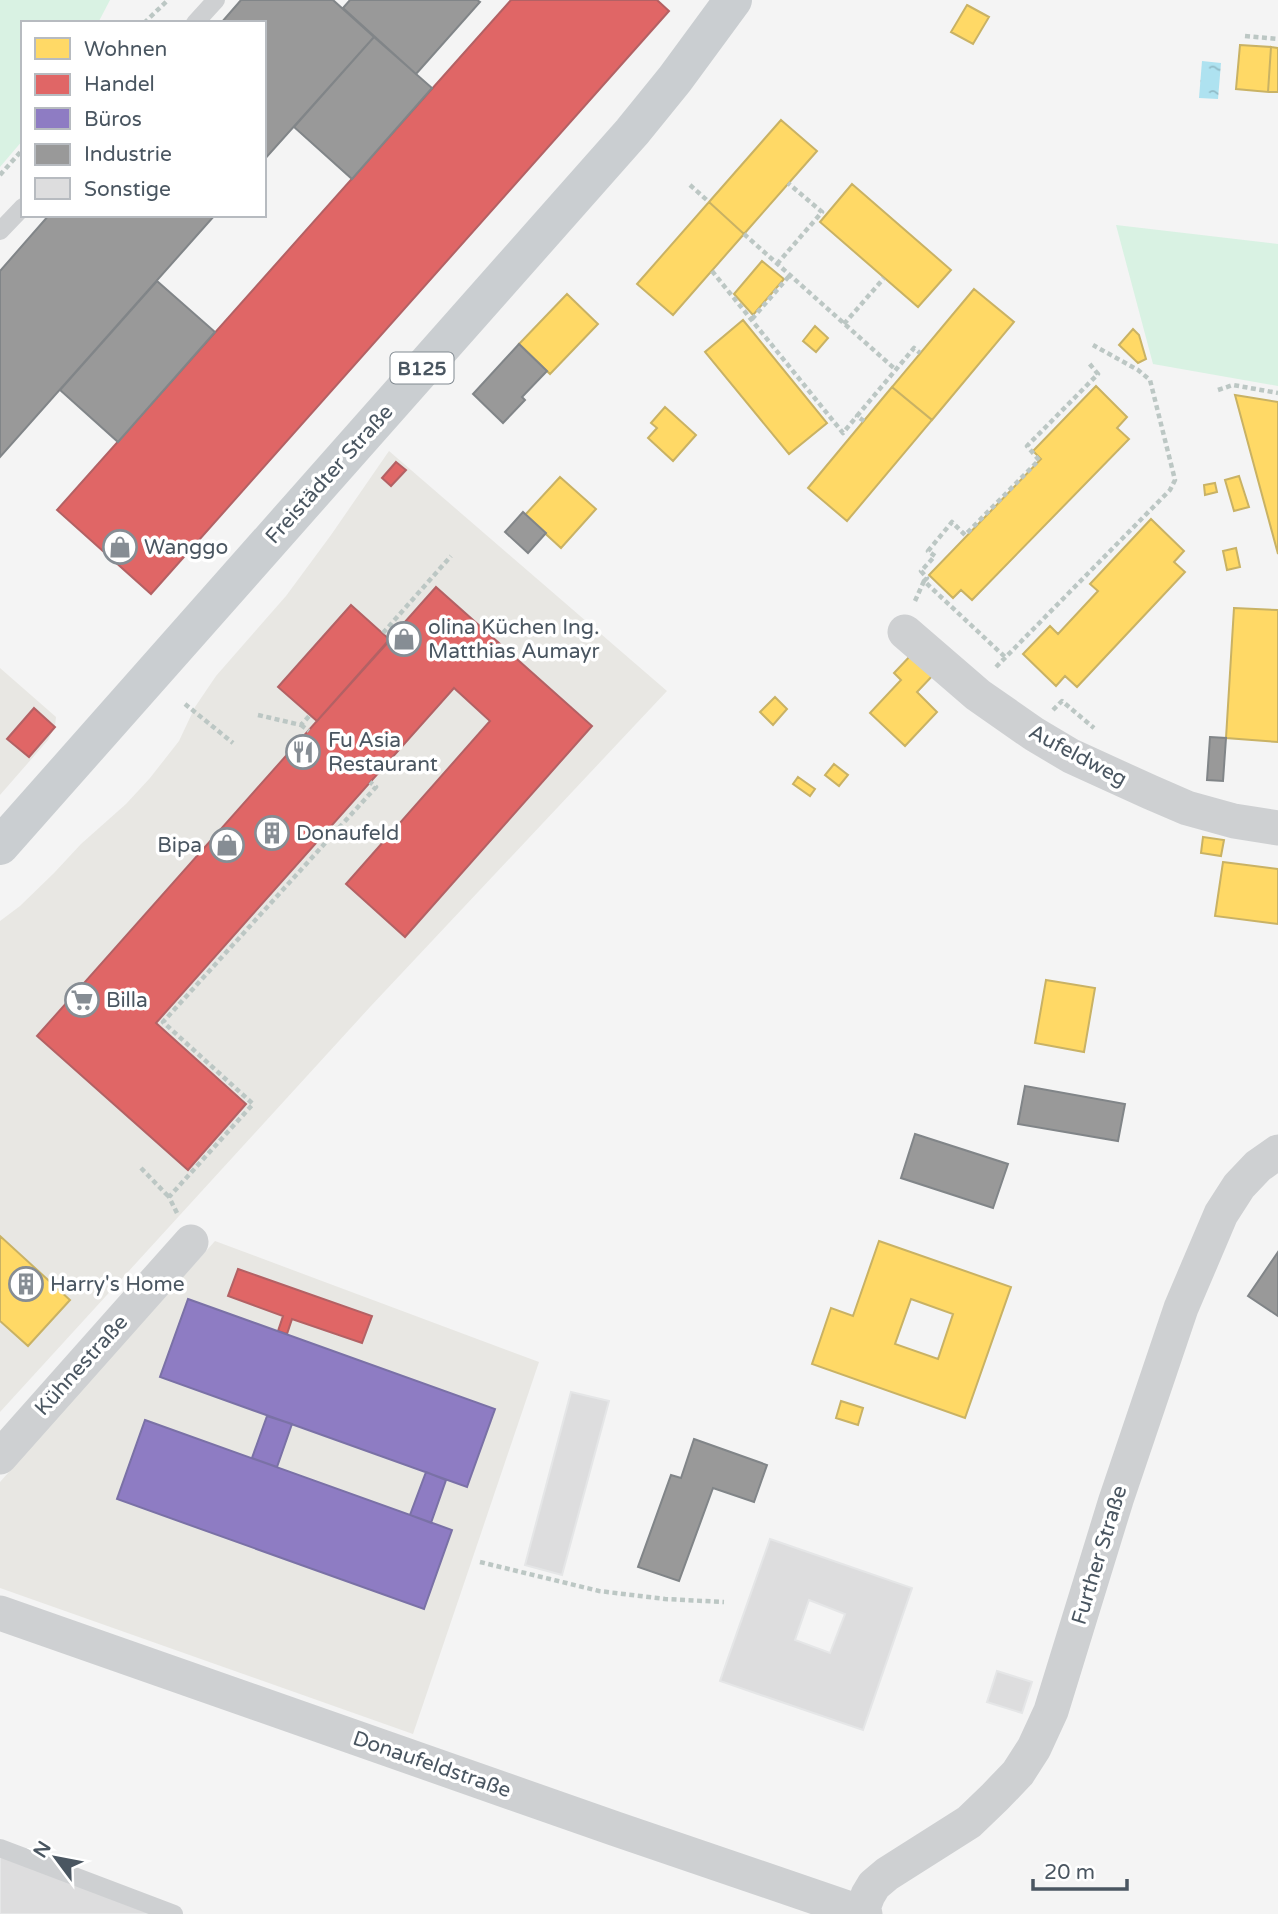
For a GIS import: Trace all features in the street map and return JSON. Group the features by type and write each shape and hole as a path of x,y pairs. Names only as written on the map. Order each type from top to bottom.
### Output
{"main road":[{"name":"Freistädter Straße","path":"0,846 632,132 724,3"}],"street":[{"name":"Aufeldweg","path":"905,632 978,695 1071,756 1187,808 1234,821 1278,828"},
{"name":"Further Straße","path":"863,1913 874,1885 969,1822 1018,1773 1034,1748 1051,1711 1131,1454 1181,1308 1203,1254 1221,1214 1239,1186 1258,1166 1278,1152"},
{"name":"Kühnestraße","path":"0,1457 191,1242"},
{"name":"Donaufeldstraße","path":"0,1613 603,1825 789,1902 863,1913"}],"lane":[{"path":"197,21 216,0"},
{"path":"0,232 21,209"},
{"path":"0,1848 174,1914"}],"path":[{"path":"146,21 168,0"},
{"path":"1245,36 1278,39"},
{"path":"0,175 21,151"},
{"path":"778,264 822,212 788,183"},
{"path":"690,185 709,202"},
{"path":"744,234 896,370"},
{"path":"712,271 843,433 914,348 920,354"},
{"path":"752,320 790,275"},
{"path":"844,324 884,278"},
{"path":"990,673 1170,490 1175,480 1150,380 1138,370 1093,345"},
{"path":"905,632 899,624 909,614 927,578 921,570 935,556 928,551 952,522 965,535 1039,460 1027,446 1098,374 1088,362"},
{"path":"1218,390 1233,385 1278,393"},
{"path":"858,416 864,421"},
{"path":"383,634 451,556"},
{"path":"925,582 1005,657"},
{"path":"1047,716 1062,701 1099,733"},
{"path":"185,704 233,743"},
{"path":"257,715 301,725 309,731"},
{"path":"301,725 310,715"},
{"path":"169,1197 253,1104 163,1022 376,787 370,782"},
{"path":"141,1168 169,1197 191,1242"},
{"path":"480,1562 599,1591 665,1599 723,1602"}],"shaded area":[{"path":"389,451 667,691 370,1007 0,1412 0,921 20,906 150,778 179,741 195,707 216,676 286,596"},
{"path":"0,668 56,717 48,740 0,795"},
{"path":"215,1241 539,1362 413,1734 0,1588 0,1482"}],"green space":[{"path":"0,0 110,0 99,21 21,21 21,142 0,167"},
{"path":"1116,225 1278,244 1278,386 1153,364"}],"water":[{"path":"1202,61 1221,63 1218,99 1199,98"}],"building: Wohnen":[{"path":"967,5 989,17 973,44 951,32"},
{"path":"1240,45 1271,47 1268,92 1236,89"},
{"path":"1271,47 1278,48 1278,92 1268,92"},
{"path":"781,120 817,151 744,234 709,202"},
{"path":"852,184 951,270 918,307 820,222"},
{"path":"709,202 744,234 673,315 637,284"},
{"path":"762,261 784,279 753,315 734,294"},
{"path":"974,289 1014,322 932,420 892,387"},
{"path":"567,294 598,324 550,374 519,344"},
{"path":"743,320 827,423 789,454 705,352"},
{"path":"815,326 828,338 816,352 803,341"},
{"path":"1133,329 1139,335 1146,359 1138,363 1119,345"},
{"path":"1096,386 1127,417 1117,428 1129,439 972,600 961,590 953,598 929,575 1041,459 1033,451"},
{"path":"892,387 932,420 847,521 808,488"},
{"path":"1235,395 1278,402 1278,554"},
{"path":"665,407 696,435 673,461 648,438 657,428 651,423"},
{"path":"1239,476 1249,507 1234,511 1225,480"},
{"path":"560,477 596,509 561,548 525,515"},
{"path":"1215,483 1217,492 1205,495 1204,485"},
{"path":"1151,519 1184,551 1174,562 1185,572 1077,687 1065,676 1056,686 1023,654 1050,626 1058,634 1098,591 1090,584"},
{"path":"1236,548 1240,567 1227,570 1223,551"},
{"path":"1234,608 1278,610 1278,742 1226,738"},
{"path":"913,653 935,673 917,692 937,712 905,746 870,713 901,680 894,673"},
{"path":"775,697 787,709 773,725 760,712"},
{"path":"834,764 848,775 839,786 825,775"},
{"path":"798,777 815,789 810,796 793,784"},
{"path":"1203,837 1224,840 1221,856 1201,853"},
{"path":"1223,862 1278,869 1278,924 1215,916"},
{"path":"1046,980 1095,988 1084,1052 1035,1043"},
{"name":"Harry's Home","path":"0,1236 70,1300 28,1346 0,1321"},
{"path":"879,1241 1011,1287 965,1418 812,1364 831,1308 853,1316","holes":["911,1299 953,1314 938,1359 895,1344"]},
{"path":"841,1401 863,1408 858,1425 836,1418"}],"building: Handel":[{"path":"511,0 657,0 669,11 151,594 57,510"},
{"path":"396,462 406,470 391,486 382,478"},
{"name":"Donaufeld","path":"436,587 592,726 405,937 346,884 490,721 454,688 156,1023 246,1104 188,1170 37,1036"},
{"path":"351,605 390,640 317,721 278,687"},
{"path":"34,708 55,727 29,757 7,739"},
{"path":"238,1269 372,1316 362,1343 292,1319 287,1334 278,1331 283,1316 228,1296"}],"building: Büros":[{"path":"188,1299 495,1409 467,1487 160,1377"},
{"path":"267,1416 292,1424 277,1467 252,1458"},
{"path":"145,1420 452,1530 424,1609 117,1499"},
{"path":"426,1472 446,1480 431,1523 410,1515"}],"building: Industrie":[{"path":"241,0 333,0 374,37 266,158 266,21 223,21"},
{"path":"350,0 480,2 416,74 343,8"},
{"path":"374,37 432,88 352,179 294,127"},
{"path":"47,217 213,217 0,457 0,271"},
{"path":"157,281 215,332 118,442 60,390"},
{"path":"519,344 547,371 522,397 525,400 503,423 473,394"},
{"path":"523,512 546,533 528,553 505,532"},
{"path":"1210,737 1226,738 1223,781 1207,780"},
{"path":"1025,1086 1125,1104 1118,1141 1018,1124"},
{"path":"915,1134 1008,1164 993,1208 901,1178"},
{"path":"1278,1252 1278,1316 1248,1296"},
{"path":"694,1439 767,1465 754,1502 713,1488 679,1581 638,1567 671,1475 681,1478"}],"building: Sonstige":[{"path":"571,1392 609,1401 562,1575 525,1565"},
{"path":"770,1539 912,1588 863,1730 720,1681","holes":["809,1600 845,1614 830,1653 795,1640"]},
{"path":"997,1671 1032,1682 1022,1713 987,1702"},
{"path":"0,1855 153,1914 0,1914"}],"place":[{"name":"Wanggo","path":"120,547"},
{"name":"olina Küchen Ing. Matthias Aumayr","path":"404,639"},
{"name":"Fu Asia Restaurant","path":"303,752"},
{"name":"Donaufeld","path":"272,833"},
{"name":"Bipa","path":"227,845"},
{"name":"Billa","path":"82,1000"},
{"name":"Harry's Home","path":"26,1284"}]}
